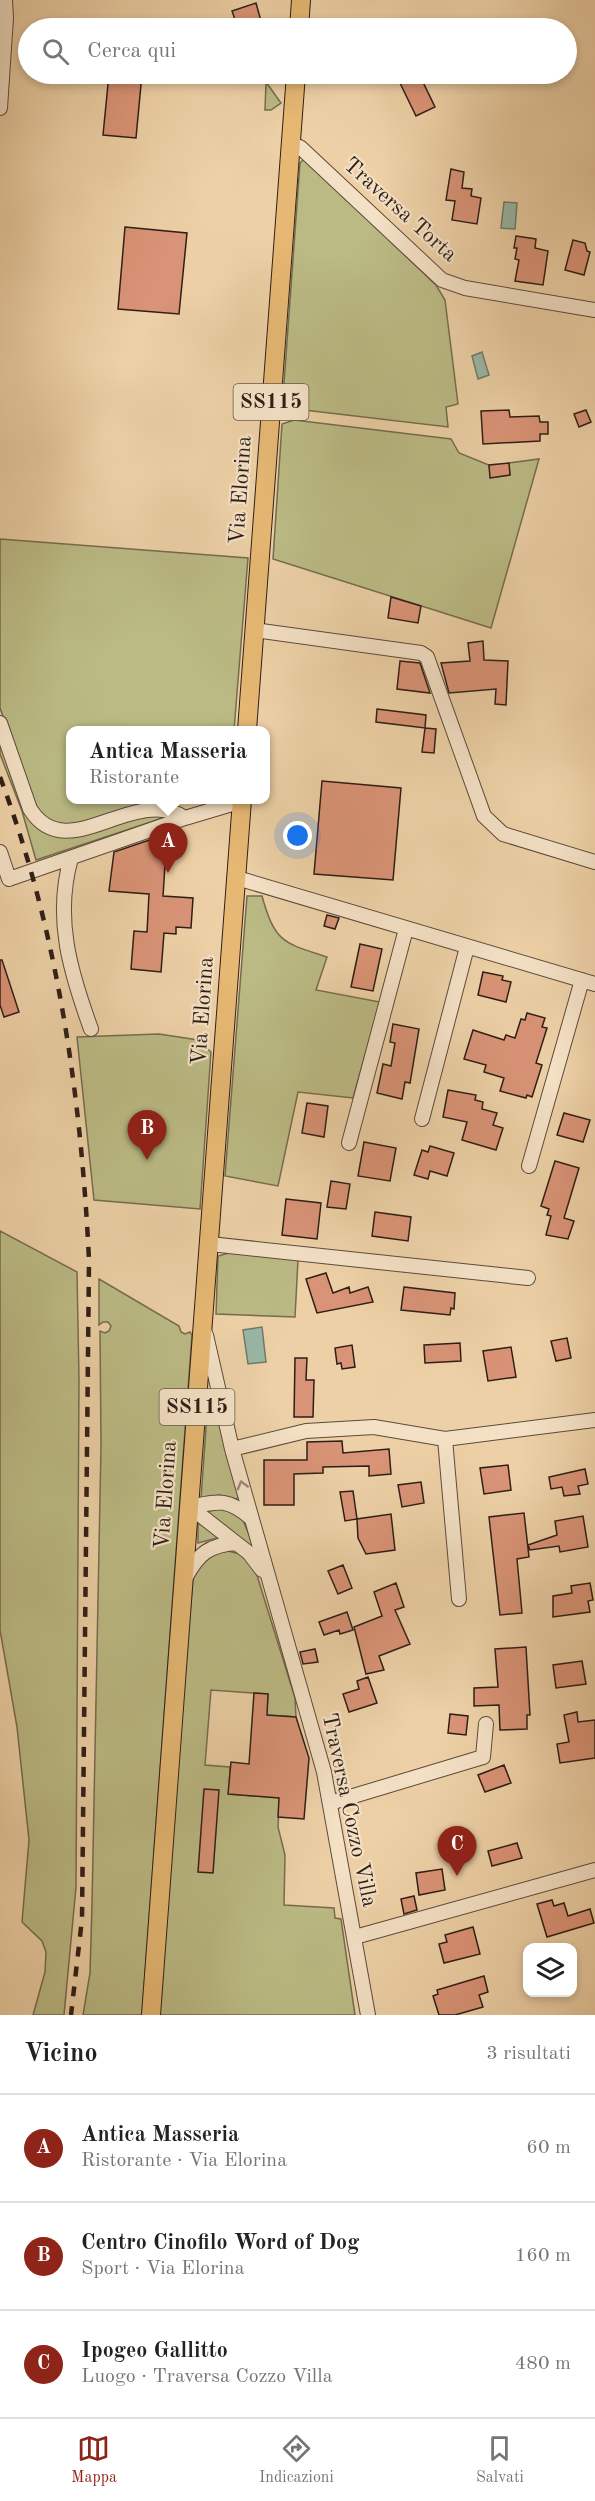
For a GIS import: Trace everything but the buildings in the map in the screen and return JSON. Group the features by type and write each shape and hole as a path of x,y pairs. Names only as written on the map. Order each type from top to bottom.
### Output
{"main road":[{"path":"300,18 301,0"},
{"name":"Via Elorina","path":"247,726 295,84"},
{"name":"Via Elorina","path":"151,2015 242,804"}],"street":[{"path":"0,108 5,0"},
{"name":"Traversa Torta","path":"291,143 301,148 442,280 465,288 595,310"},
{"path":"254,630 421,653 427,657 484,816 503,834 595,862"},
{"path":"0,723 30,809 37,820 48,828 64,831 79,830 147,808 164,808 185,818"},
{"path":"0,852 9,879 229,804"},
{"path":"71,858 64,882 62,921 72,976 91,1029"},
{"path":"237,878 589,982 529,1166"},
{"path":"349,1143 406,929"},
{"path":"422,1119 467,947"},
{"path":"210,1244 528,1278"},
{"name":"Traversa Cozzo Villa","path":"203,1324 232,1449 324,1772 368,2015"},
{"path":"232,1449 306,1431 374,1427 445,1439 595,1420"},
{"path":"445,1439 459,1599"},
{"path":"190,1507 220,1501 232,1504 251,1518"},
{"path":"190,1507 249,1553 269,1582"},
{"path":"184,1581 196,1557 220,1544 236,1543"},
{"path":"330,1803 483,1757 486,1724"},
{"path":"355,1937 595,1870"}],"shaded area":[{"path":"267,84 281,103 271,110 265,110"},
{"path":"304,159 436,285 445,300 458,404 446,407 448,427 304,410 283,397 300,163"},
{"path":"504,202 517,203 515,229 501,228"},
{"path":"482,352 489,375 478,379 472,356"},
{"path":"294,420 451,439 459,453 489,465 491,478 510,475 509,463 539,459 491,628 273,559 282,424"},
{"path":"0,539 248,558 234,726 66,726 66,804 151,804 69,827 49,822 35,806 0,708"},
{"path":"0,742 26,813 32,822 44,830 59,835 147,812 169,816 36,860 22,811 0,754"},
{"path":"247,896 262,896 272,923 283,939 327,957 316,990 380,1002 353,1098 298,1092 278,1186 225,1176"},
{"path":"159,1034 198,1040 211,1052 200,1209 94,1200 77,1037"},
{"path":"0,1231 77,1272 79,1379 76,1887 64,2015 33,2015 45,1972 46,1952 42,1941 22,1922 29,1840 17,1727 0,1630"},
{"path":"232,1252 298,1260 295,1317 216,1314 218,1256"},
{"path":"99,1279 179,1326 181,1332 185,1334 190,1332 192,1335 142,2015 83,2015 90,1973 92,1904 101,1446 100,1331 105,1333 111,1326 108,1322 99,1325"},
{"path":"262,1327 266,1362 248,1364 243,1330"},
{"path":"208,1399 213,1402 240,1496 236,1499 219,1495 201,1499"},
{"path":"224,1508 242,1518 253,1544 251,1546 206,1512"},
{"path":"201,1523 218,1535 217,1538 198,1543 198,1525"},
{"path":"224,1550 240,1554 255,1569 295,1698 296,1717 267,1715 268,1694 211,1690 205,1765 230,1767 229,1794 271,1797 280,1794 278,1827 285,1855 284,1905 334,1908 335,1918 341,1919 355,2015 158,2015 193,1577 202,1561"}],"railway":[{"path":"0,777 20,835 52,954 73,1076 89,1260 82,1919 71,2015"}],"place":[{"name":"Antica Masseria","path":"168,873"},
{"name":"Centro Cinofilo Word of Dog","path":"147,1160"},
{"name":"Ipogeo Gallitto","path":"457,1876"}]}
